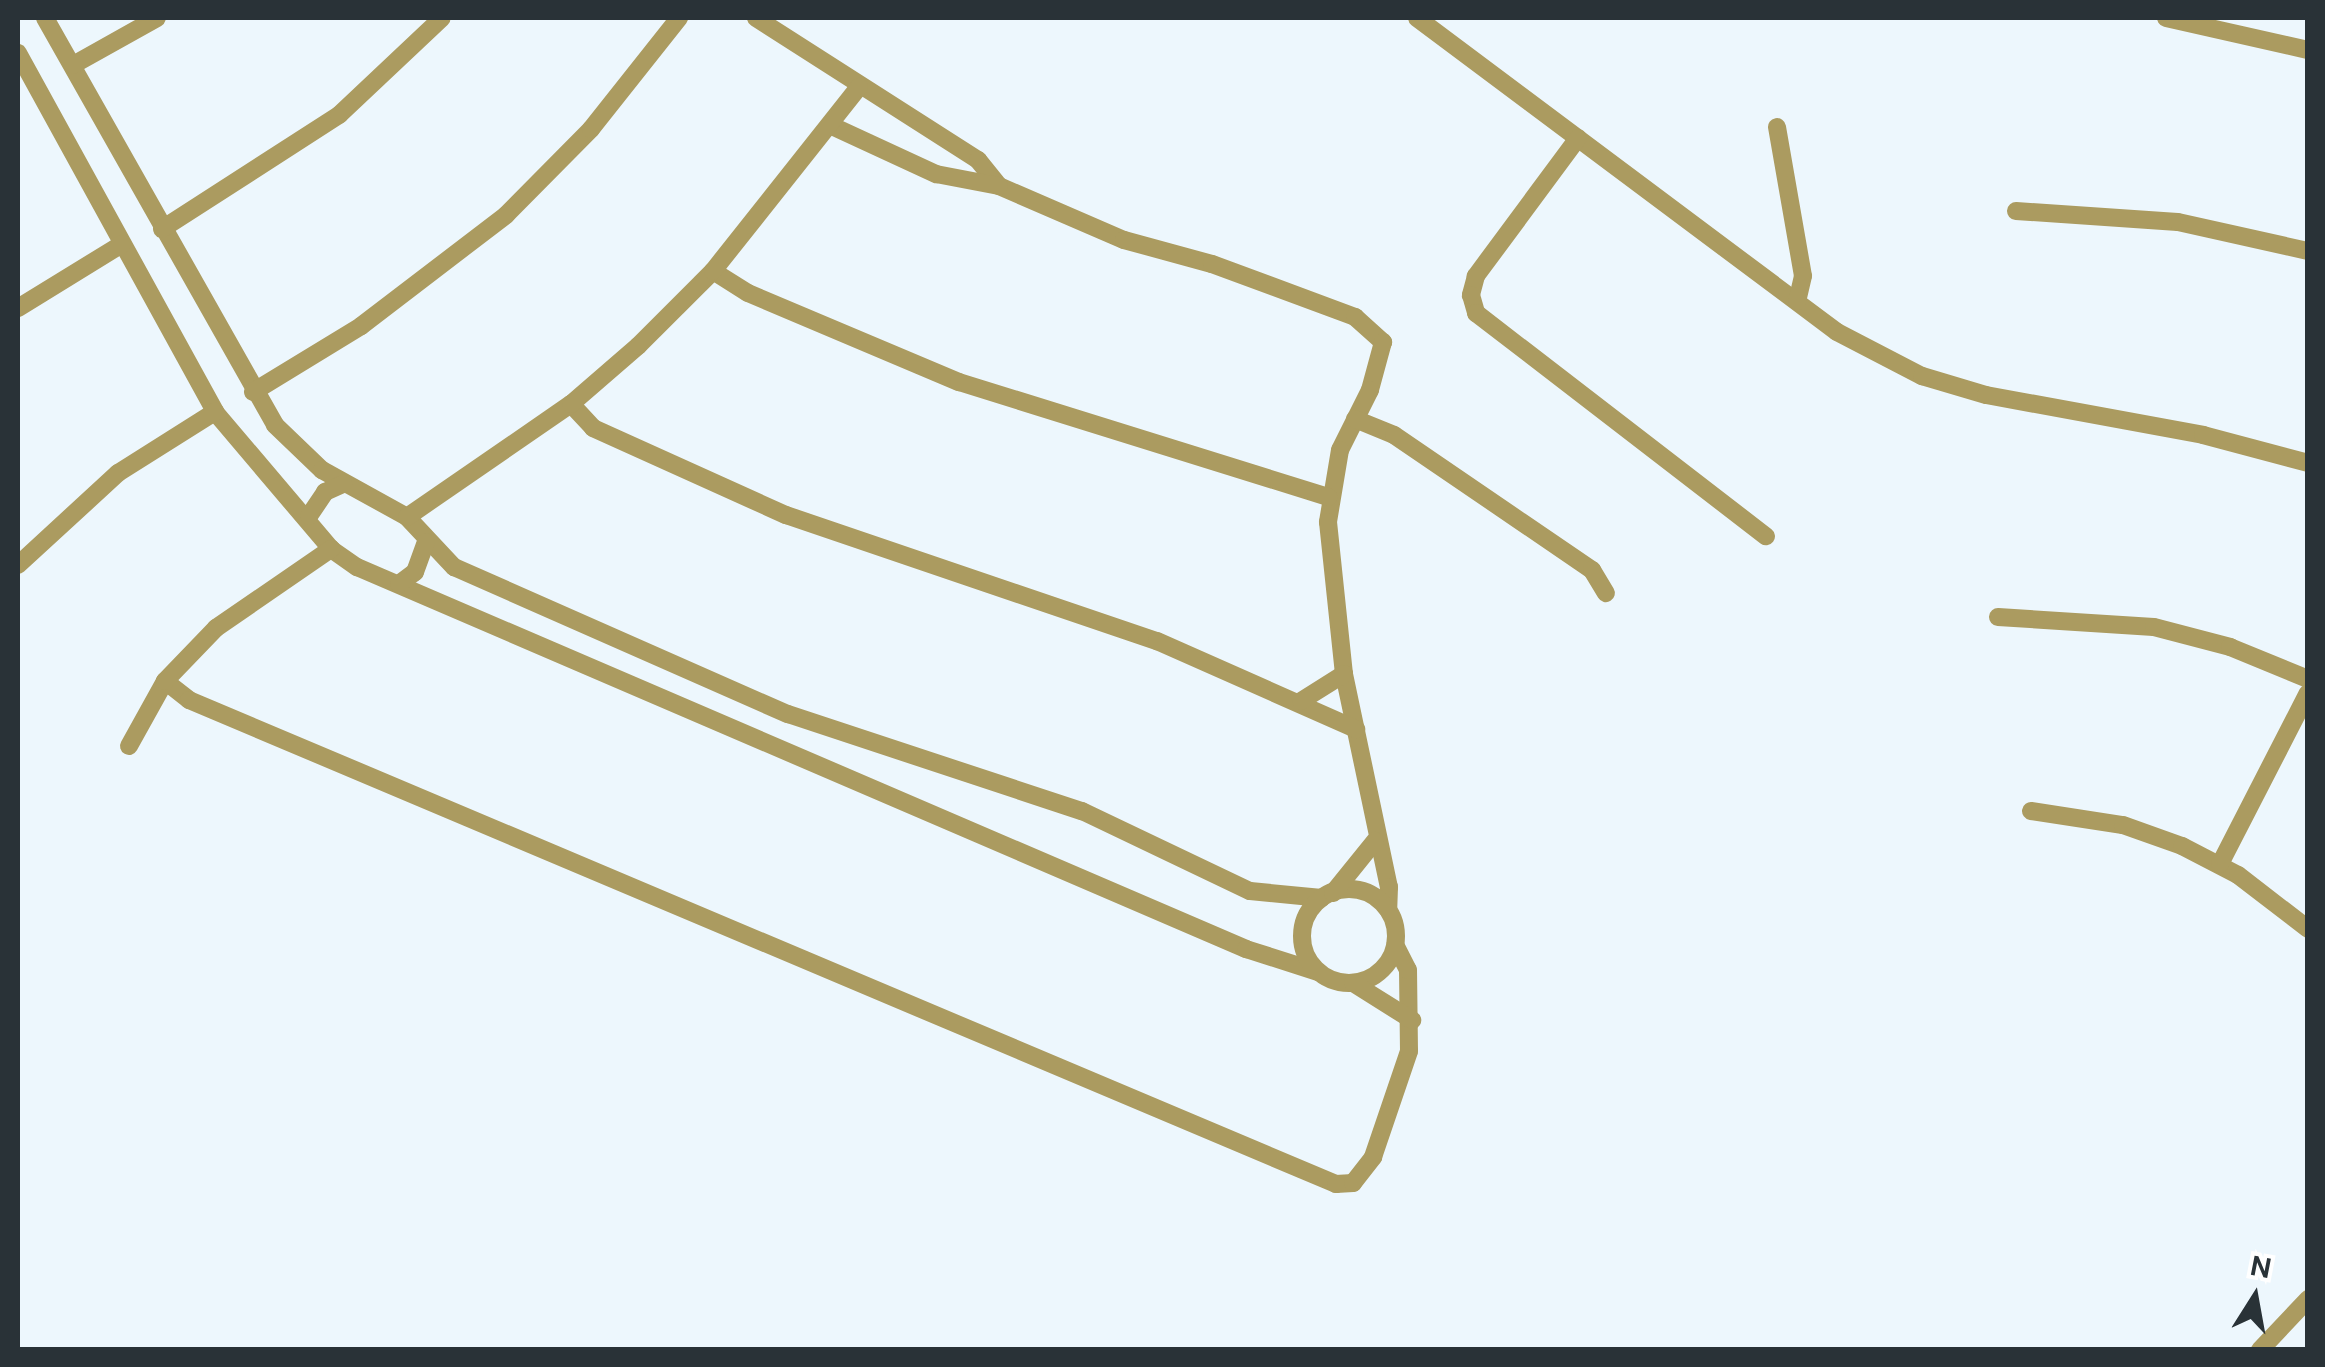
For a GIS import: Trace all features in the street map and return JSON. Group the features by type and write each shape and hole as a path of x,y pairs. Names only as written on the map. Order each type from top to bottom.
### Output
{"street":[{"path":"45,18 252,392 300,452 343,484 407,517 426,542 454,567 788,714 1082,811 1270,898 1357,890 1388,910"},
{"path":"72,65 157,18"},
{"path":"162,229 338,115 442,18"},
{"path":"252,392 400,299 506,216 591,129 679,18"},
{"path":"756,18 978,160 999,186"},
{"path":"1417,18 1837,332 1922,376 1953,386 2216,438 2308,463"},
{"path":"2166,18 2308,50"},
{"path":"18,53 215,412 308,516 331,549 399,584 1246,949 1353,983 1412,1020"},
{"path":"18,94 35,84"},
{"path":"407,517 571,404 713,272 859,87"},
{"path":"165,681 208,708 1336,1184 1353,1183 1373,1158 1394,1105 1412,1020 1408,970 1395,945 1388,910 1389,887 1375,841 1344,674 1328,498 1384,342 1364,322 1256,278 1124,240 999,186 936,174 832,126"},
{"path":"1777,128 1802,276 1797,301"},
{"path":"1578,138 1476,276 1471,295 1476,312 1766,536"},
{"path":"2016,211 2178,222 2308,250"},
{"path":"18,308 122,244"},
{"path":"713,272 748,293 959,382 1328,498"},
{"path":"571,404 593,428 786,515 1101,620 1301,701 1356,729"},
{"path":"18,566 118,472 215,412"},
{"path":"1355,419 1394,436 1592,570 1606,592"},
{"path":"308,516 318,499 343,484"},
{"path":"399,584 415,572 426,542"},
{"path":"129,746 165,681 243,607 331,549"},
{"path":"1998,616 2154,627 2230,647 2308,678"},
{"path":"1301,701 1344,674"},
{"path":"2220,864 2308,693"},
{"path":"2032,811 2123,826 2220,864 2308,929"},
{"path":"1318,972 1302,940 1306,917 1375,841"},
{"path":"1353,983 1376,975 1395,945"},
{"path":"2260,1350 2308,1299"}]}
